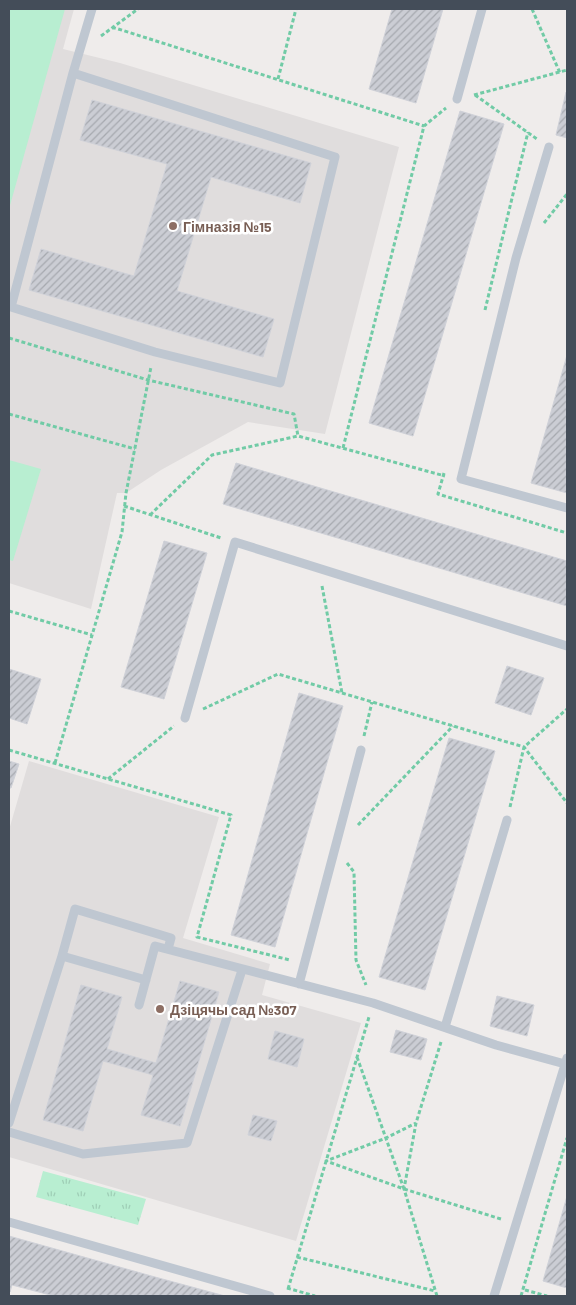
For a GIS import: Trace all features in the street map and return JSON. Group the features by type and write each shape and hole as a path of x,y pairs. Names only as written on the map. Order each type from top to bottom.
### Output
{"lane":[{"path":"72,73 335,157 280,383 155,352 11,307 72,73 92,9"},
{"path":"457,99 482,9"},
{"path":"549,147 516,258 461,479 567,508"},
{"path":"185,718 235,542 567,646"},
{"path":"299,984 361,750"},
{"path":"445,1027 507,820"},
{"path":"9,1124 75,909 171,938 168,950"},
{"path":"139,1005 155,946 373,1003 496,1045 566,1061 494,1296"},
{"path":"62,956 146,980"},
{"path":"9,1132 83,1154 187,1144 242,970"},
{"path":"9,1222 270,1296"}],"path":[{"path":"78,53 112,26 138,9"},
{"path":"278,79 296,9"},
{"path":"532,9 560,73"},
{"path":"112,26 424,126"},
{"path":"343,448 424,126 457,99 567,70"},
{"path":"474,95 549,147"},
{"path":"484,314 528,132"},
{"path":"9,338 148,380 294,414 298,436"},
{"path":"55,763 122,532 124,506 155,352"},
{"path":"9,414 135,449"},
{"path":"150,515 212,455 298,436 461,479"},
{"path":"446,466 438,494 567,533"},
{"path":"124,506 235,542"},
{"path":"319,568 342,693"},
{"path":"9,611 92,635"},
{"path":"108,779 185,718 278,674 524,747 567,803"},
{"path":"361,750 372,702"},
{"path":"507,820 524,747 567,709"},
{"path":"355,828 453,726"},
{"path":"9,750 232,815 197,937 305,964"},
{"path":"288,1289 373,1003 356,960 354,872 335,849"},
{"path":"404,1189 416,1122 445,1027"},
{"path":"357,1057 404,1189 437,1296"},
{"path":"326,1161 386,1138 416,1122"},
{"path":"521,1296 525,1290 567,1138"},
{"path":"326,1161 404,1189 516,1223"},
{"path":"297,1257 436,1291"},
{"path":"525,1290 547,1296"}],"shaded area":[{"path":"9,9 74,9 63,49 120,63 399,147 325,434 248,422 161,470 126,493 117,493 91,609 9,583"},
{"name":"Дзіцячы сад №307","path":"29,761 219,817 183,938 270,964 262,995 361,1023 296,1241 9,1157 9,830"}],"green space":[{"path":"9,9 65,9 9,209"},
{"path":"9,460 41,469 13,561 9,560"},
{"path":"43,1171 146,1199 138,1225 36,1197"}],"building":[{"path":"392,9 443,9 416,103 369,89"},
{"path":"567,92 567,138 556,135"},
{"name":"Гімназія №15","path":"92,100 311,163 300,203 211,177 177,291 274,319 263,357 29,290 41,249 134,276 167,164 80,140"},
{"path":"460,111 504,124 413,436 369,423"},
{"path":"567,355 567,493 531,483"},
{"path":"236,463 567,561 567,606 223,504"},
{"path":"164,541 207,553 164,699 121,687"},
{"path":"507,666 544,678 531,715 495,703"},
{"path":"9,669 41,679 27,724 9,718"},
{"path":"299,693 343,706 275,947 231,935"},
{"path":"449,738 495,751 425,990 379,977"},
{"path":"9,761 19,764 11,788 9,788"},
{"path":"180,981 219,992 180,1126 141,1115 153,1075 103,1061 83,1131 43,1120 81,985 122,997 107,1049 156,1063"},
{"path":"497,996 534,1005 527,1036 490,1026"},
{"path":"396,1030 427,1039 421,1060 390,1052"},
{"path":"275,1031 304,1039 297,1067 268,1059"},
{"path":"253,1115 277,1121 271,1141 248,1135"},
{"path":"567,1196 567,1288 543,1281"},
{"path":"9,1236 225,1296 54,1296 12,1285 10,1292"}],"place":[{"name":"Гімназія №15","path":"173,226"},
{"name":"Дзіцячы сад №307","path":"160,1009"}]}
